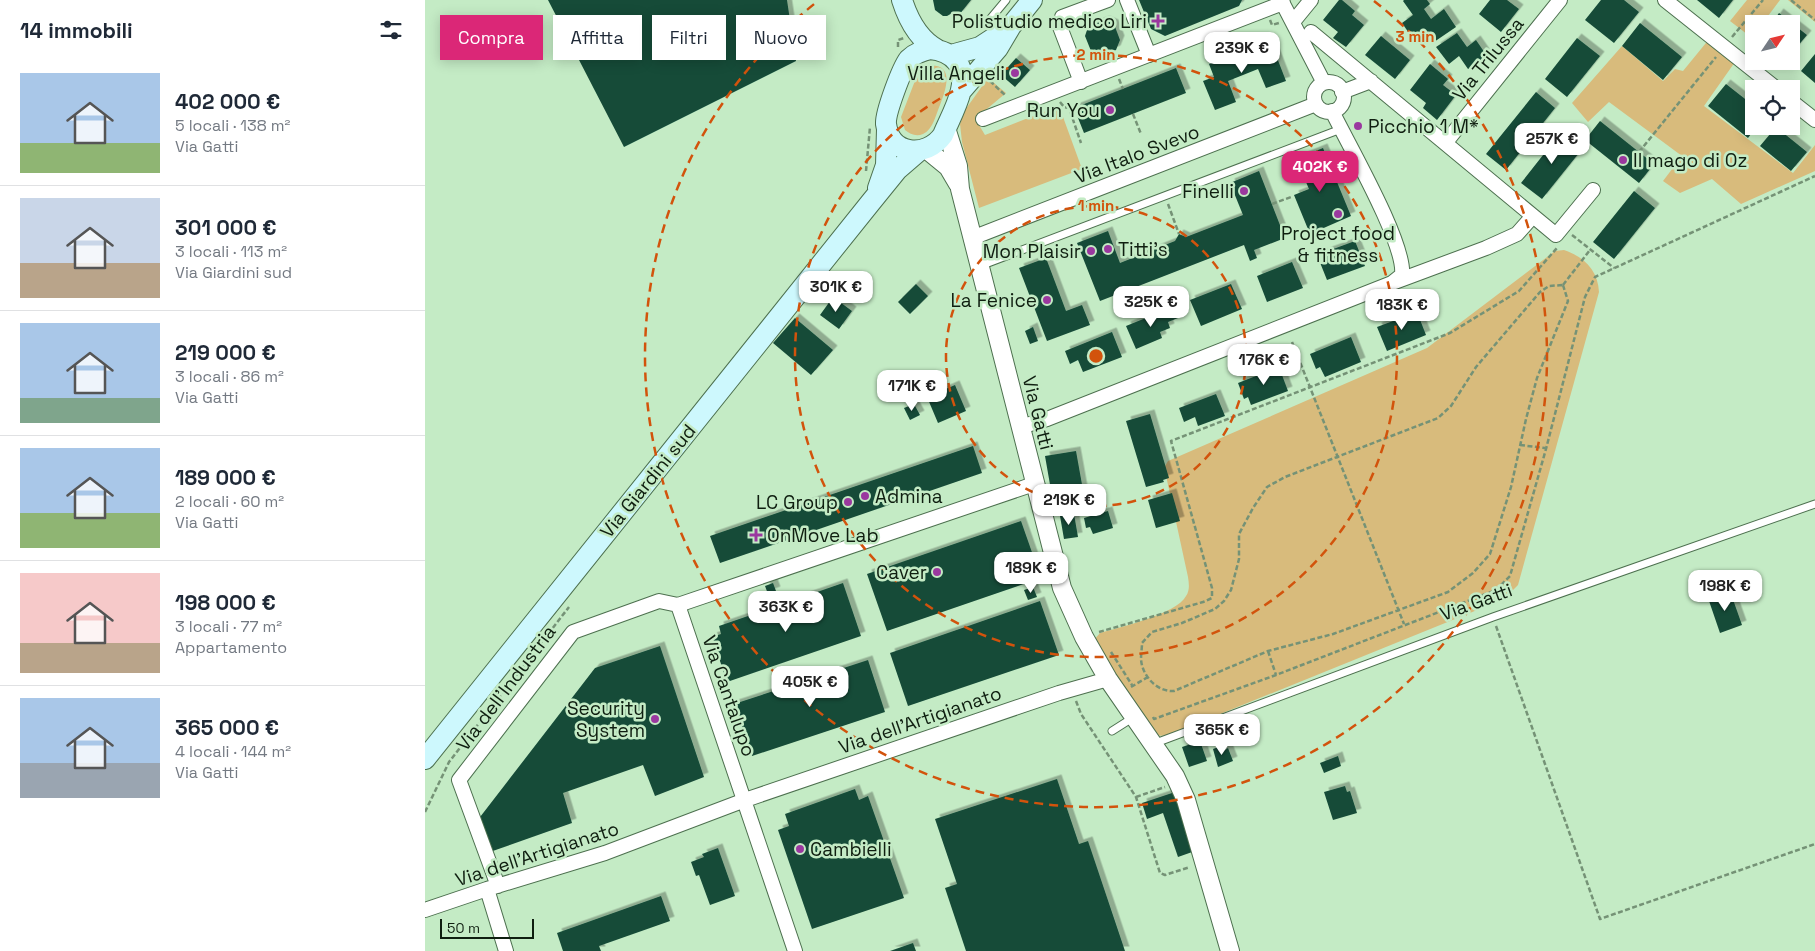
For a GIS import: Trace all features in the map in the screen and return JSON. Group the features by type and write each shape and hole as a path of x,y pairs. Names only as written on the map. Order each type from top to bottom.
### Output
{"main road":[{"path":"961,91 998,48 1011,26 1032,0"},
{"path":"871,202 897,170 923,150 939,141 961,91 962,71 944,52 927,44 905,9"},
{"path":"879,125 886,123 887,110 901,59 908,50 905,9"},
{"path":"901,59 910,59 922,51 944,52 980,47 1011,26"},
{"path":"879,125 898,145 911,151 923,150"},
{"path":"871,202 881,181 886,164 879,125"},
{"name":"Via Giardini sud","path":"425,759 871,202"}],"street":[{"path":"1081,82 1060,27 1060,20 1063,17 1108,0"},
{"path":"1127,0 1149,55"},
{"path":"1293,22 1311,0"},
{"name":"Via Trilussa","path":"1446,142 1560,0"},
{"path":"1665,0 1766,80"},
{"path":"983,120 1282,1 1324,83"},
{"path":"1311,32 1556,235 1593,190"},
{"path":"1342,92 1371,81"},
{"path":"1328,82 1337,85 1342,92 1342,104 1332,111 1325,111 1316,104 1315,92 1324,83 1328,82"},
{"name":"Via Italo Svevo","path":"972,238 1316,104"},
{"path":"1800,108 1815,120"},
{"path":"1332,111 1385,217 1399,254 1403,268 1402,275 1392,283"},
{"name":"Via Gatti","path":"946,128 958,166 960,189 972,238 1062,588 1084,637 1108,679 1126,690 1142,714 1153,744 1175,776 1186,800 1230,951"},
{"name":"Via Gatti","path":"923,150 948,167 960,189"},
{"path":"1020,427 1047,419 1509,238 1517,234 1533,216"},
{"name":"Via dell'Industria","path":"492,887 459,780 573,632 659,601 678,605 1034,484"},
{"name":"Via Cantalupo","path":"678,605 745,800"},
{"name":"Via dell'Artigianato","path":"425,910 492,887 605,853 745,800 1059,693 1108,679"},
{"path":"745,800 795,951"},
{"path":"492,887 506,951"}],"lane":[{"path":"987,24 1006,0"},
{"path":"979,266 1341,129"},
{"name":"Via Gatti","path":"1153,744 1493,617 1815,504"},
{"path":"1112,731 1142,714"}],"path":[{"path":"1639,152 1763,0"},
{"path":"1791,0 1815,20"},
{"path":"898,40 901,59"},
{"path":"983,75 1017,106"},
{"path":"1055,92 1063,107 1069,108 1081,143"},
{"path":"1133,114 1141,134"},
{"path":"866,174 869,130 879,125"},
{"path":"1142,714 1154,719 1276,675 1495,590 1510,576 1546,449 1585,297 1595,277 1815,176"},
{"path":"1272,204 1291,197"},
{"path":"1563,227 1615,268"},
{"path":"1103,640 1099,632 1212,598 1212,588 1171,441 1450,333 1519,292 1558,248 1550,242"},
{"path":"1563,285 1568,301 1537,378 1511,486 1490,554 1473,573 1447,592 1333,634 1268,652 1174,692 1165,692 1155,686 1148,677 1141,660 1142,643 1153,632 1182,623 1215,609 1224,601 1231,590 1239,559 1239,534 1267,487 1285,477 1437,418 1451,406 1476,367 1540,292 1549,286 1563,285 1590,250"},
{"path":"1292,342 1404,624"},
{"path":"1520,445 1546,449"},
{"path":"425,812 449,762 571,604"},
{"path":"1493,617 1600,919 1815,844"},
{"path":"1108,647 1126,690 1148,677"},
{"path":"1268,652 1276,675"},
{"path":"1075,700 1081,714 1136,797 1161,873 1165,875 1198,865"}],"shaded area":[{"path":"1747,0 1780,0 1769,15 1745,15 1745,33 1730,21"},
{"path":"1788,0 1815,0 1815,22"},
{"path":"1710,38 1735,62 1704,106 1793,173 1815,145 1815,171 1741,204 1712,179 1680,193 1663,181 1682,156 1609,102 1588,122 1572,103 1622,46 1663,81 1675,69 1683,71"},
{"path":"926,66 942,68 947,78 946,85 932,125 926,132 916,135 905,130 901,117 918,73"},
{"path":"988,78 1006,93 976,120 985,135 1059,106 1082,169 979,208 962,142 960,124 965,110"},
{"path":"1564,250 1578,256 1589,265 1596,277 1599,292 1518,585 1503,600 1171,734 1159,736 1148,731 1094,640 1100,633 1147,619 1172,609 1181,603 1187,594 1189,587 1188,577 1165,471 1168,461 1427,348 1555,251"}],"building":[{"path":"548,0 787,0 789,15 736,15 736,60 796,61 624,147 579,60 642,60 642,15 556,15"},
{"path":"933,0 971,0 959,15 954,12 943,16 935,10"},
{"path":"1139,0 1242,0 1239,6 1165,36 1151,29"},
{"path":"1339,0 1342,0 1355,11 1352,15 1364,25 1346,47 1333,38 1338,32 1323,20"},
{"path":"1404,0 1427,0 1430,4 1424,9 1431,19 1444,9 1456,27 1434,42 1426,30 1413,39 1402,23 1413,15"},
{"path":"1490,0 1507,0 1519,9 1501,32 1479,14"},
{"path":"1601,0 1624,0 1639,12 1614,43 1585,20"},
{"path":"1697,0 1733,0 1719,18"},
{"path":"1105,20 1114,24 1120,40 1116,50 1100,56 1091,51 1085,36 1088,27"},
{"path":"1640,23 1682,57 1663,80 1622,46"},
{"path":"1800,30 1807,35 1800,43"},
{"path":"1457,33 1467,47 1476,40 1487,56 1468,69 1459,56 1449,64 1436,47"},
{"path":"1381,36 1410,60 1395,79 1365,55"},
{"path":"1577,38 1600,56 1567,97 1545,79"},
{"path":"1259,45 1263,54 1274,50 1286,81 1266,88 1258,69 1228,81 1236,102 1215,110 1203,81 1214,77 1209,64"},
{"path":"1815,54 1815,83 1801,71"},
{"name":"Villa Angeli","path":"1016,58 1030,70 1015,87 1001,75"},
{"path":"1430,64 1448,79 1443,85 1456,95 1437,120 1423,108 1426,103 1410,90"},
{"path":"1176,68 1186,93 1084,133 1074,108"},
{"path":"1726,84 1745,99 1745,135 1750,135 1748,138 1708,106"},
{"path":"1536,92 1555,108 1506,170 1486,154"},
{"path":"1600,121 1654,164 1639,183 1585,140"},
{"path":"1562,131 1583,148 1542,199 1521,183"},
{"path":"1769,135 1786,135 1807,152 1791,171 1760,146"},
{"path":"1323,148 1351,216 1310,234 1294,195 1309,189 1296,159"},
{"path":"1259,171 1285,238 1254,250 1257,258 1250,261 1244,245 1100,301 1077,243 1108,231 1120,263 1175,241 1179,234 1186,237 1243,215 1230,183"},
{"path":"1634,191 1655,208 1614,259 1593,242"},
{"path":"1355,241 1365,266 1327,280 1317,255"},
{"path":"1046,258 1066,311 1082,305 1090,325 1047,341 1019,268"},
{"path":"1292,262 1303,288 1267,302 1257,276"},
{"path":"916,284 928,296 910,314 898,302"},
{"path":"1231,284 1242,309 1201,326 1190,300"},
{"path":"833,297 852,311 839,329 820,315"},
{"path":"1173,307 1178,318 1168,322 1170,328 1160,332 1162,338 1136,349 1126,326"},
{"path":"1417,312 1426,335 1387,351 1377,327"},
{"path":"795,318 833,350 811,375 773,343"},
{"path":"1033,327 1038,341 1030,344 1025,331"},
{"path":"1112,332 1122,357 1083,372 1078,360 1070,364 1065,351"},
{"path":"1351,337 1361,362 1325,377 1320,367 1316,369 1310,354"},
{"path":"1279,367 1288,391 1251,405 1248,397 1244,399 1238,383"},
{"path":"955,385 966,411 938,423 927,397"},
{"path":"1216,394 1225,416 1198,426 1195,417 1184,422 1179,408"},
{"path":"914,404 920,415 910,420 904,408"},
{"path":"1150,414 1169,478 1163,480 1164,482 1146,487 1126,421"},
{"path":"973,446 982,473 720,563 710,536"},
{"path":"1076,451 1083,490 1052,496 1045,456"},
{"path":"1172,493 1180,521 1156,528 1148,500"},
{"path":"1108,511 1113,528 1093,534 1090,527 1086,528 1084,518"},
{"path":"1074,514 1078,537 1064,539 1060,516"},
{"path":"1021,521 1041,578 887,631 867,574"},
{"path":"773,583 776,591 768,594 765,586"},
{"path":"843,583 861,636 727,682 712,637 721,634 719,626"},
{"path":"1033,587 1037,597 1028,600 1024,590"},
{"path":"1730,591 1742,625 1720,633 1708,598"},
{"path":"1040,601 1059,655 908,706 890,653"},
{"path":"660,646 704,777 655,796 643,765 563,793 572,823 487,853 477,821 595,668"},
{"path":"868,660 885,712 752,756 734,704"},
{"path":"1200,741 1207,761 1189,767 1182,747"},
{"path":"1224,745 1225,750 1228,748 1233,761 1218,767 1213,749"},
{"path":"1338,756 1341,766 1324,773 1320,763"},
{"path":"1057,779 1079,844 1088,841 1125,951 966,951 945,888 957,884 935,819"},
{"path":"1345,786 1347,792 1350,791 1357,813 1333,820 1324,792"},
{"path":"855,789 859,800 868,796 904,898 812,929 778,830 789,826 785,814"},
{"path":"1175,792 1195,851 1178,857 1163,813 1147,819 1142,803"},
{"path":"718,848 735,896 710,905 699,875 696,876 691,862 704,857 702,854"},
{"path":"661,896 670,921 599,946 601,951 563,951 557,933"},
{"path":"913,943 916,951 890,951"}],"place":[{"name":"Polistudio medico Liri","path":"1158,21"},
{"name":"Villa Angeli","path":"1015,73"},
{"name":"Run You","path":"1110,110"},
{"name":"Picchio 1 M*","path":"1358,126"},
{"name":"Il mago di Oz","path":"1623,160"},
{"name":"Finelli","path":"1244,191"},
{"name":"Project food & fitness","path":"1338,214"},
{"name":"Titti's","path":"1108,249"},
{"name":"Mon Plaisir","path":"1091,251"},
{"name":"La Fenice","path":"1047,300"},
{"name":"Admina","path":"865,496"},
{"name":"LC Group","path":"848,502"},
{"name":"OnMove Lab","path":"756,535"},
{"name":"Caver","path":"937,572"},
{"name":"Security System","path":"655,719"},
{"name":"Cambielli","path":"800,849"}]}
